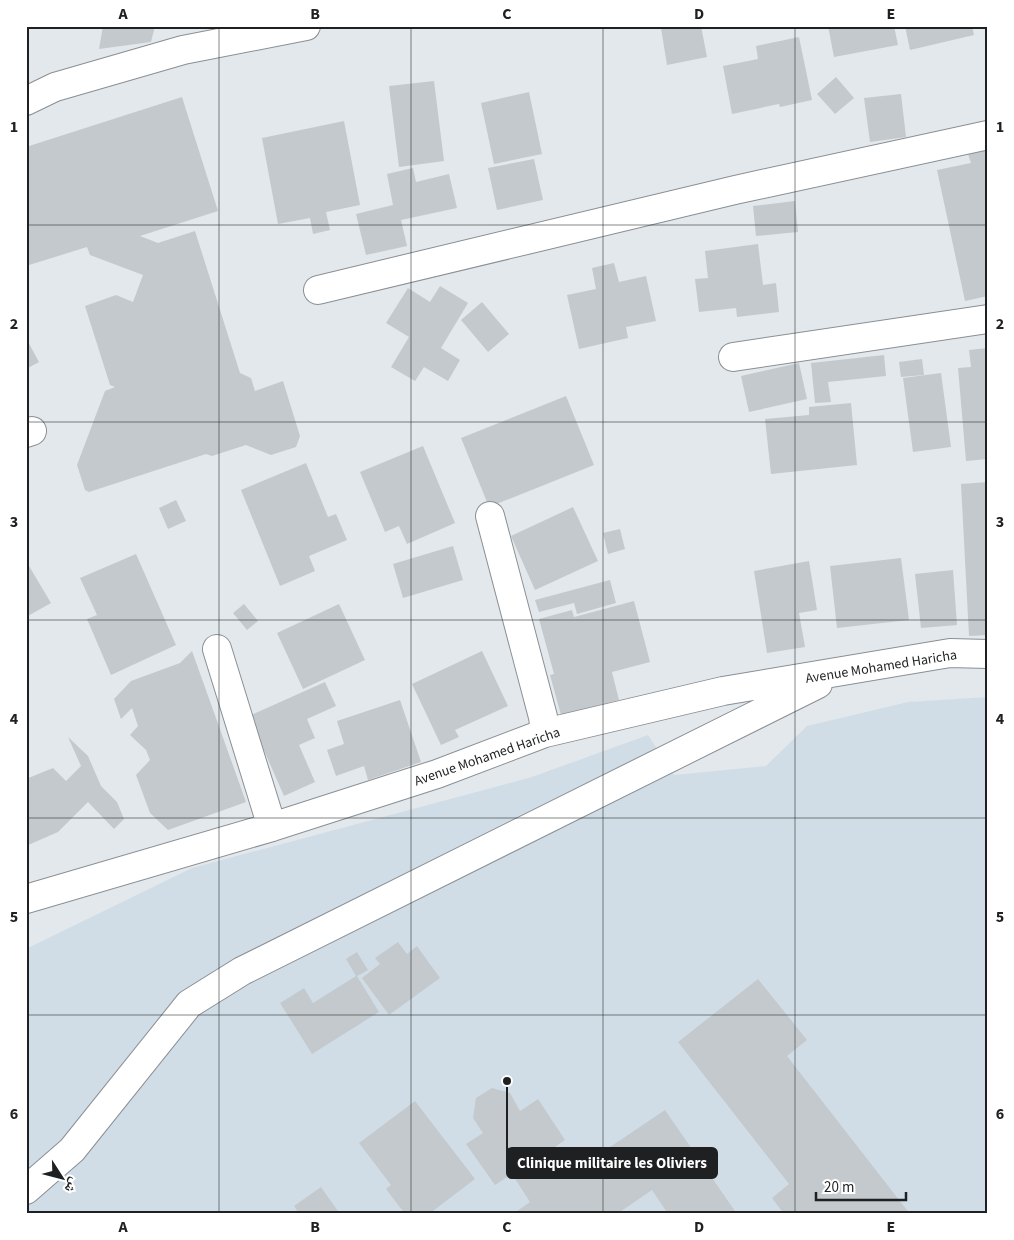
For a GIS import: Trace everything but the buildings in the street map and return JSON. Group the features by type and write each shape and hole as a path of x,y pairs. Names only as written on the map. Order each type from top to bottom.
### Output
{"street":[{"path":"26,101 55,86 186,38 306,26"},
{"path":"318,290 735,190 988,135"},
{"path":"733,356 988,319"},
{"path":"490,516 542,717 544,733"},
{"path":"217,649 272,827"},
{"name":"Avenue Mohamed Haricha","path":"26,899 272,827 437,774 544,733 723,691 950,653 988,654"},
{"path":"26,1190 72,1150 188,1004 242,971 844,671"}],"shaded area":[{"path":"988,697 988,1214 26,1214 26,949 192,868 532,777 648,735 674,775 766,766 807,726 908,702"}],"place":[{"name":"Clinique militaire les Oliviers","path":"507,1081"}]}
